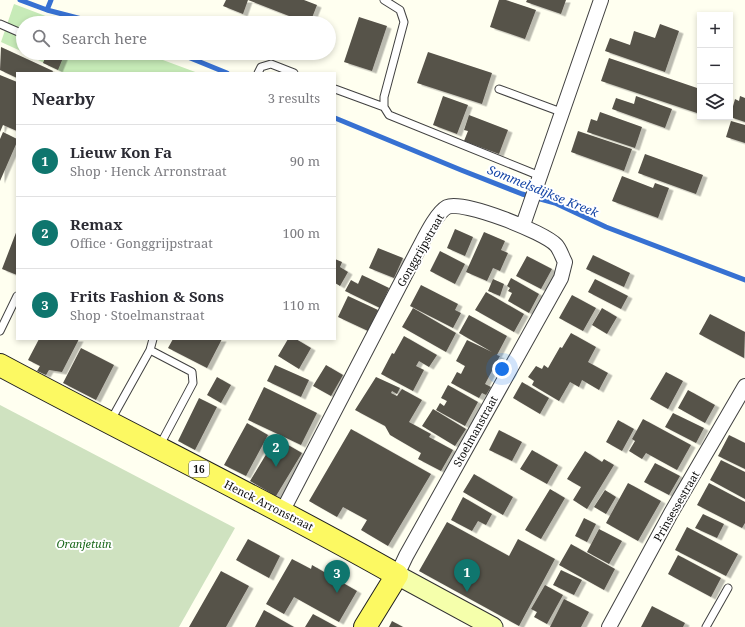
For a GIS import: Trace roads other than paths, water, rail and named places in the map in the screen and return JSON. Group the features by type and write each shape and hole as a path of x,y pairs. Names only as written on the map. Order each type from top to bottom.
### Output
{"main road":[{"name":"Henck Arronstraat","path":"0,365 110,424 282,512 493,627"},
{"name":"Stoelmanstraat","path":"365,627 397,575"}],"street":[{"path":"523,225 600,0"},
{"name":"Gonggrijpstraat","path":"282,512 418,250 439,213 448,207 463,206 523,225"},
{"name":"Stoelmanstraat","path":"397,575 406,556 561,278 565,262 556,245 523,225"},
{"name":"Prinsessestraat","path":"609,627 671,513 745,386"}],"lane":[{"path":"384,0 400,10 404,22 384,96 384,107 389,115 539,178"},
{"path":"0,24 16,31"},
{"path":"258,72 261,67 271,64 291,72"},
{"path":"499,88 561,112"},
{"path":"336,89 384,107"},
{"path":"0,331 16,298"},
{"path":"110,424 150,350 153,340"},
{"path":"150,350 192,372 194,377 193,383 158,449"},
{"path":"706,627 728,588"}],"waterway":[{"name":"Sommelsdijkse Kreek","path":"20,0 47,10 70,16"},
{"path":"47,10 51,0"},
{"name":"Sommelsdijkse Kreek","path":"195,60 225,72"},
{"name":"Sommelsdijkse Kreek","path":"336,118 461,170 522,194 555,203 606,227 745,280"}],"place":[{"name":"Remax","path":"276,467"},
{"name":"Lieuw Kon Fa","path":"467,592"},
{"name":"Frits Fashion & Sons","path":"337,593"}],"park label":[{"name":"Oranjetuin","path":"84,543"}]}
